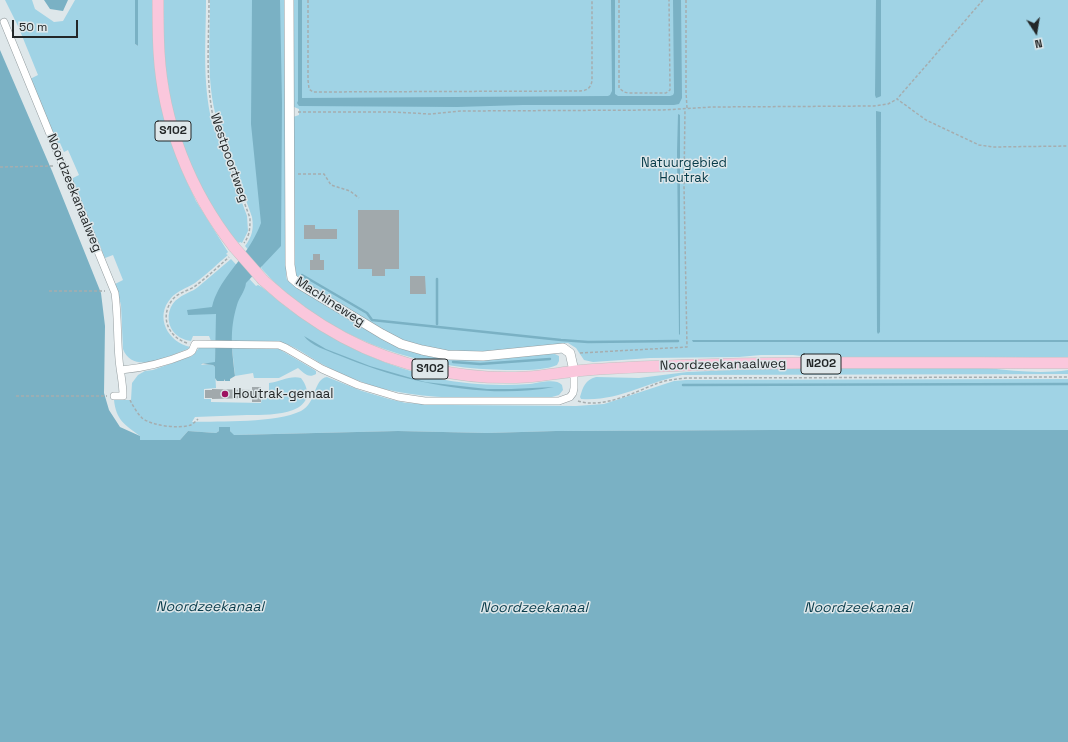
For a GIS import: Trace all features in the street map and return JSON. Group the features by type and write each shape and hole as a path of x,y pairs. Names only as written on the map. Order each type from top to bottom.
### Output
{"main road":[{"name":"S102","path":"158,0 160,65 165,100 173,132 186,168 198,194 214,220 236,249 263,280 299,309 337,334 382,355 413,365 457,374 492,377 525,377 574,371"},
{"name":"Noordzeekanaalweg","path":"574,371 748,363 1068,363"}],"street":[{"name":"Machineweg","path":"289,0 290,269 292,278 298,284 382,334 415,349 447,355 466,356 498,355 560,348 566,349 570,353"},
{"name":"Noordzeekanaalweg","path":"4,22 115,293 123,396"},
{"path":"121,370 145,367 189,353 196,344 279,345 322,369 352,383 411,399 453,402 559,401 570,397 574,388 574,371 570,353"},
{"path":"114,396 123,396"}],"path":[{"name":"Westpoortweg","path":"209,0 208,89 210,106 214,121 250,218 250,228 245,242 236,249"},
{"path":"308,0 308,80 310,89 313,92 320,92 568,91 588,89 591,86 592,81 592,0"},
{"path":"619,0 619,83 621,90 628,93 666,93 670,90 669,0"},
{"path":"570,353 687,347 684,185 686,0"},
{"path":"290,112 392,112 430,114 461,111 648,110 724,107 874,106 888,104 897,99 983,0"},
{"path":"897,99 926,120 979,145 993,147 1068,146"},
{"path":"0,167 57,166"},
{"path":"290,174 324,174 331,185 350,191 359,198"},
{"path":"196,344 178,340 170,331 166,318 168,306 175,297 196,285 236,249"},
{"path":"49,291 107,291"},
{"name":"Noordzeekanaalweg","path":"570,397 581,402 608,401 660,383 686,378 1068,377"},
{"path":"16,396 114,396"},
{"path":"123,396 130,400 141,417 152,423 170,426 184,426 193,424 198,419"}],"green space":[{"path":"5,0 32,0 35,9 54,22 63,21 75,0 135,0 135,44 138,46 138,0 154,0 155,69 162,106 172,144 182,171 196,201 228,252 226,254 228,255 199,280 179,291 166,305 164,321 166,328 175,340 190,348 163,359 144,362 135,361 128,357 123,349 121,305 115,284 123,280 113,255 105,258 71,179 79,175 68,150 64,152 60,143 57,143 30,79 38,75 18,26"},
{"path":"163,0 206,0 205,61 209,107 212,122 247,216 248,231 242,243 239,243 234,239 211,205 188,161 173,117 164,59"},
{"path":"210,0 286,0 287,280 316,299 401,348 418,353 553,353 559,356 557,365 532,370 478,369 424,361 398,354 348,333 324,320 290,296 275,283 261,268 262,266 245,246 252,233 252,217 217,120 211,91 209,61"},
{"name":"Natuurgebied Houtrak","path":"293,0 1068,0 1068,358 820,358 793,355 761,355 739,357 650,358 593,362 584,360 576,348 568,343 482,352 449,351 426,348 399,339 311,287 297,277 294,271 293,117 299,115 299,109 294,107"},
{"path":"231,259 256,286 258,285 286,307 321,331 368,356 419,374 436,378 471,384 495,385 530,384 552,381 562,385 563,390 559,395 552,397 483,398 437,397 391,391 370,385 332,369 295,348 280,342 211,341 209,336 193,336 191,341 180,337 173,331 169,324 169,312 171,307 181,296 198,287"},
{"path":"199,348 216,348 215,363 203,363 201,365 213,365 215,367 216,388 204,389 204,399 211,399 211,402 261,403 262,398 269,398 269,383 293,377 301,378 306,388 307,397 298,407 282,413 195,417 192,422 248,421 278,418 290,415 301,411 310,403 319,382 327,377 362,391 406,403 450,405 576,406 604,404 674,381 686,380 1068,379 1068,430 556,431 487,433 398,431 233,435 229,427 219,427 219,431 216,433 188,431 180,440 140,440 140,436 126,425 119,417 114,400 131,400 132,383 138,375 145,371 153,370 192,356"},
{"path":"232,348 279,349 316,371 316,374 311,376 308,375 298,368 279,378 254,378 253,373 235,376"},
{"path":"780,368 988,368 1038,372 1068,370 1068,374 682,375 607,398 581,399 580,397 585,384 592,378 596,377 639,378 687,372"}],"water":[{"path":"44,0 68,0 63,11 50,9"},
{"path":"135,0 138,0 138,46 135,44"},
{"path":"252,0 280,0 282,103 281,246 246,283 234,314 232,349 235,376 230,379 230,381 225,381 224,379 224,381 217,381 215,378 215,367 213,365 201,364 215,362 216,314 188,315 187,310 212,307 224,280 248,248 261,223 251,124"},
{"path":"298,0 302,0 302,98 608,96 612,91 611,0 615,0 615,94 618,96 670,96 674,93 673,0 681,0 682,98 679,104 674,105 523,105 457,107 299,106 297,103"},
{"path":"876,0 881,0 881,96 876,98 875,95"},
{"name":"Noordzeekanaal","path":"0,50 52,171 101,293 105,326 104,393 109,410 120,427 140,436 140,440 180,440 188,431 216,433 219,431 219,427 230,427 230,431 234,435 398,431 487,433 556,431 1068,430 1068,742 0,742"},
{"path":"876,111 881,112 880,332 878,334 877,332"},
{"path":"678,114 680,115 679,335 677,152"},
{"path":"304,336 326,349 370,366 424,382 363,365 315,345"},
{"path":"692,340 1068,340 1068,342 693,342"},
{"path":"426,382 487,389 554,387 500,391 472,390"}],"building":[{"path":"358,210 399,210 399,269 385,269 385,276 372,276 372,269 358,269"},
{"path":"304,225 315,225 315,229 337,229 337,239 304,239"},
{"path":"313,254 320,254 320,260 324,260 324,270 310,270 310,260 313,260"},
{"path":"410,276 425,276 426,294 410,294"},
{"path":"252,387 261,387 261,402 252,402 252,398 205,398 205,390 252,390"}],"waterway":[{"path":"302,275 367,313 372,320 588,342 678,341"},
{"path":"437,279 437,324"},
{"path":"453,362 480,364 550,359"},
{"path":"683,385 1068,384"}],"place":[{"name":"Houtrak-gemaal","path":"225,394"}]}
